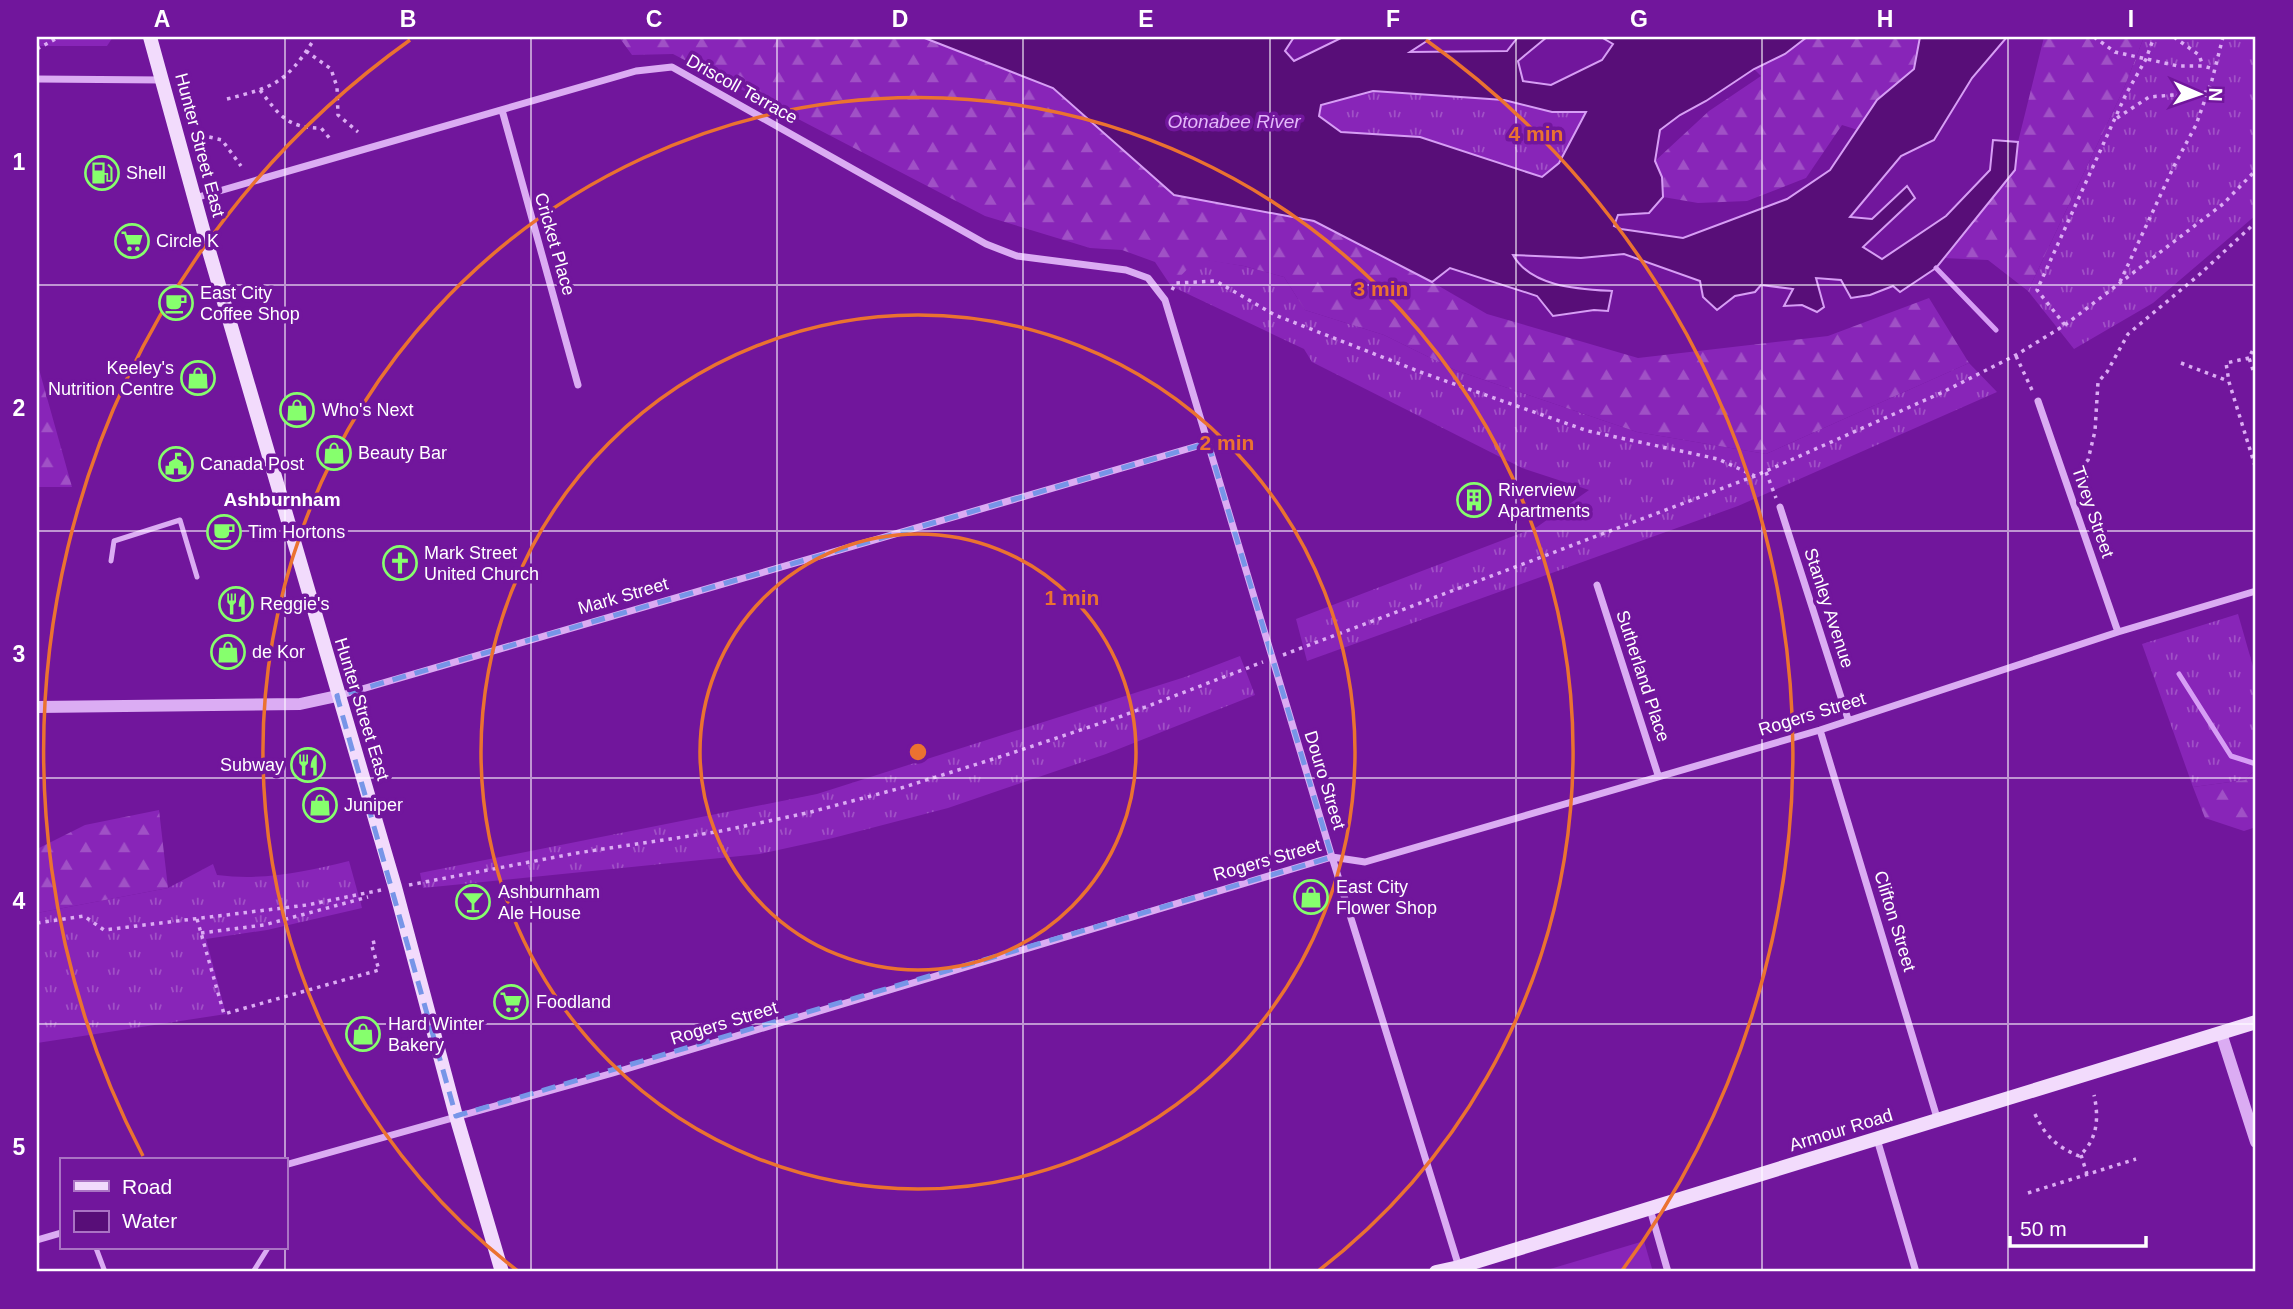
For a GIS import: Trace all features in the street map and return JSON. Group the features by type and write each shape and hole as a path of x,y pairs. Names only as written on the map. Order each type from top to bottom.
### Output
{"main road":[{"name":"Hunter Street East","path":"150,37 164,80 166,100 194,198 395,887 456,1115 502,1272"},
{"name":"Armour Road","path":"1436,1272 2256,1023"}],"street":[{"name":"Driscoll Terrace","path":"194,198 636,71 672,68 986,244 1017,256 1126,270 1148,278 1166,300"},
{"path":"37,79 164,80"},
{"name":"Cricket Place","path":"502,110 578,385"},
{"name":"Douro Street","path":"1166,300 1272,659 1459,1267"},
{"name":"Tivey Street","path":"2038,401 2118,632"},
{"name":"Mark Street","path":"37,707 300,704 338,696 1208,443"},
{"name":"Stanley Avenue","path":"1780,507 1848,719"},
{"name":"Sutherland Place","path":"1597,585 1658,775"},
{"name":"Rogers Street","path":"287,1164 626,1069 1332,856 1365,862 1820,730 2118,632 2256,591"},
{"name":"Clifton Street","path":"1820,730 1938,1121"},
{"path":"2221,1033 2256,1142"},
{"path":"1877,1139 1916,1272"},
{"path":"1649,1208 1668,1272"},
{"path":"37,1240 60,1233"}],"lane":[{"path":"111,561 114,541 180,520 197,577"},
{"path":"97,1250 105,1272"},
{"path":"253,1272 267,1250"}],"path":[{"path":"37,49 59,37"},
{"path":"2094,37 2115,52 2178,66 2215,69"},
{"path":"2065,326 2037,290 2154,37"},
{"path":"2174,37 2199,55 2203,66"},
{"path":"2120,284 2174,166 2196,125 2223,37"},
{"path":"227,99 269,88 296,66 313,41"},
{"path":"306,51 331,69 337,87 338,115 358,132"},
{"path":"260,90 278,113 300,128 321,128 331,140"},
{"path":"2116,119 2148,97 2208,92"},
{"path":"201,135 222,140 241,166"},
{"path":"37,923 83,916 104,930 307,905 577,853 716,832 807,813 901,788 1122,716 1766,472 1941,393 2016,355 2065,326 2223,204 2256,170"},
{"path":"2066,483 2088,460 2095,431 2098,382 2107,372 2128,334 2200,274 2256,222"},
{"path":"1166,300 1176,283 1216,281 1275,315 1423,373 1588,431 1718,459 1755,476"},
{"path":"2253,370 2249,358 2256,343"},
{"path":"2016,355 2038,401"},
{"path":"2249,358 2226,363 2229,382 2256,469"},
{"path":"2181,363 2229,382"},
{"path":"1766,472 1780,507"},
{"path":"201,933 264,925 368,897"},
{"path":"197,919 224,1014 379,970 371,943 380,941"},
{"path":"2035,1114 2043,1130 2060,1149 2079,1156 2086,1150 2095,1132 2098,1117 2094,1095"},
{"path":"2081,1155 2087,1174"},
{"path":"2028,1193 2136,1159"}],"highlighted area":[{"path":"1208,443 1332,857 456,1116 337,696"}],"green space":[{"path":"37,37 113,37 107,46 37,46"},
{"path":"619,37 922,37 1053,88 1174,195 1314,221 1432,282 1487,314 1638,358 1828,336 1929,298 1969,363 1766,454 1637,432 1455,370 1384,335 1305,310 1284,277 1244,266 1197,259 1171,286 1155,262 1122,250 1090,248 985,216 673,54 632,55"},
{"path":"1807,37 1920,37 1914,69 1877,100 1858,130 1842,125 1806,178 1747,201 1698,203 1663,197 1662,177 1655,161 1709,111 1761,76 1754,69 1785,54"},
{"path":"2044,37 2144,37 2124,88 2028,291 1988,260 1943,258 2015,170 2018,142"},
{"path":"2144,37 2256,37 2256,215 2153,303 2074,349 2028,291 2124,88"},
{"path":"1373,91 1504,100 1552,112 1587,112 1559,163 1542,177 1420,137 1341,132 1319,116 1321,105"},
{"path":"1196,258 1244,266 1284,277 1305,310 1384,335 1455,370 1637,432 1766,454 1969,363 1997,392 1738,506 1307,661 1296,619 1537,527 1589,490 1522,468 1312,362 1304,349 1171,286"},
{"path":"37,362 72,487 37,487"},
{"path":"2238,614 2256,677 2256,769 2245,780 2193,787 2142,644"},
{"path":"1240,656 1255,695 1106,754 948,808 760,854 423,888 420,873 817,794 1185,677"},
{"path":"2256,769 2256,827 2244,831 2205,818 2193,787 2245,780"},
{"path":"159,810 168,888 37,913 37,849 85,825"},
{"path":"349,861 362,908 267,930 206,939 226,1014 37,1043 37,913 168,888 213,864 217,875 251,877 300,872"},
{"path":"1644,1241 1653,1272 1540,1272"}],"water":[{"name":"Otonabee River","path":"922,37 1294,37 1285,51 1294,61 1343,37 1433,37 1410,52 1507,51 1518,37 1547,37 1518,61 1523,81 1551,85 1602,60 1613,44 1601,37 1807,37 1785,54 1754,69 1660,130 1655,161 1662,177 1663,197 1649,213 1618,215 1614,226 1683,238 1787,199 1830,170 1877,100 1914,69 1920,37 2007,37 1972,78 1934,140 1901,156 1850,217 1872,219 1907,186 1915,198 1863,247 1882,259 1946,216 1990,170 1993,140 2018,142 2015,170 1936,268 1900,292 1893,286 1870,295 1851,298 1841,280 1816,278 1824,307 1817,312 1802,305 1784,306 1793,289 1761,285 1755,292 1735,296 1717,310 1703,297 1700,281 1624,254 1581,258 1513,255 1521,266 1543,280 1570,287 1612,291 1608,311 1594,310 1553,316 1537,296 1450,268 1432,282 1314,221 1174,195 1053,88","holes":["1373,91 1504,100 1552,112 1586,112 1559,163 1542,177 1420,137 1341,132 1319,116 1321,105"]}],"waterway":[{"path":"1936,268 1996,330"},
{"path":"2179,674 2231,756 2256,764"}],"place":[{"name":"Shell","path":"102,173"},
{"name":"Circle K","path":"132,241"},
{"name":"East City Coffee Shop","path":"176,303"},
{"name":"Keeley's Nutrition Centre","path":"198,378"},
{"name":"Who's Next","path":"297,410"},
{"name":"Beauty Bar","path":"334,453"},
{"name":"Canada Post","path":"176,464"},
{"name":"Riverview Apartments","path":"1474,500"},
{"name":"Tim Hortons","path":"224,532"},
{"name":"Mark Street United Church","path":"400,563"},
{"name":"Reggie's","path":"236,604"},
{"name":"de Kor","path":"228,652"},
{"name":"Subway","path":"308,765"},
{"name":"Juniper","path":"320,805"},
{"name":"East City Flower Shop","path":"1311,897"},
{"name":"Ashburnham Ale House","path":"473,902"},
{"name":"Foodland","path":"511,1002"},
{"name":"Hard Winter Bakery","path":"363,1034"}],"district":[{"name":"Ashburnham","path":"282,499"}]}
